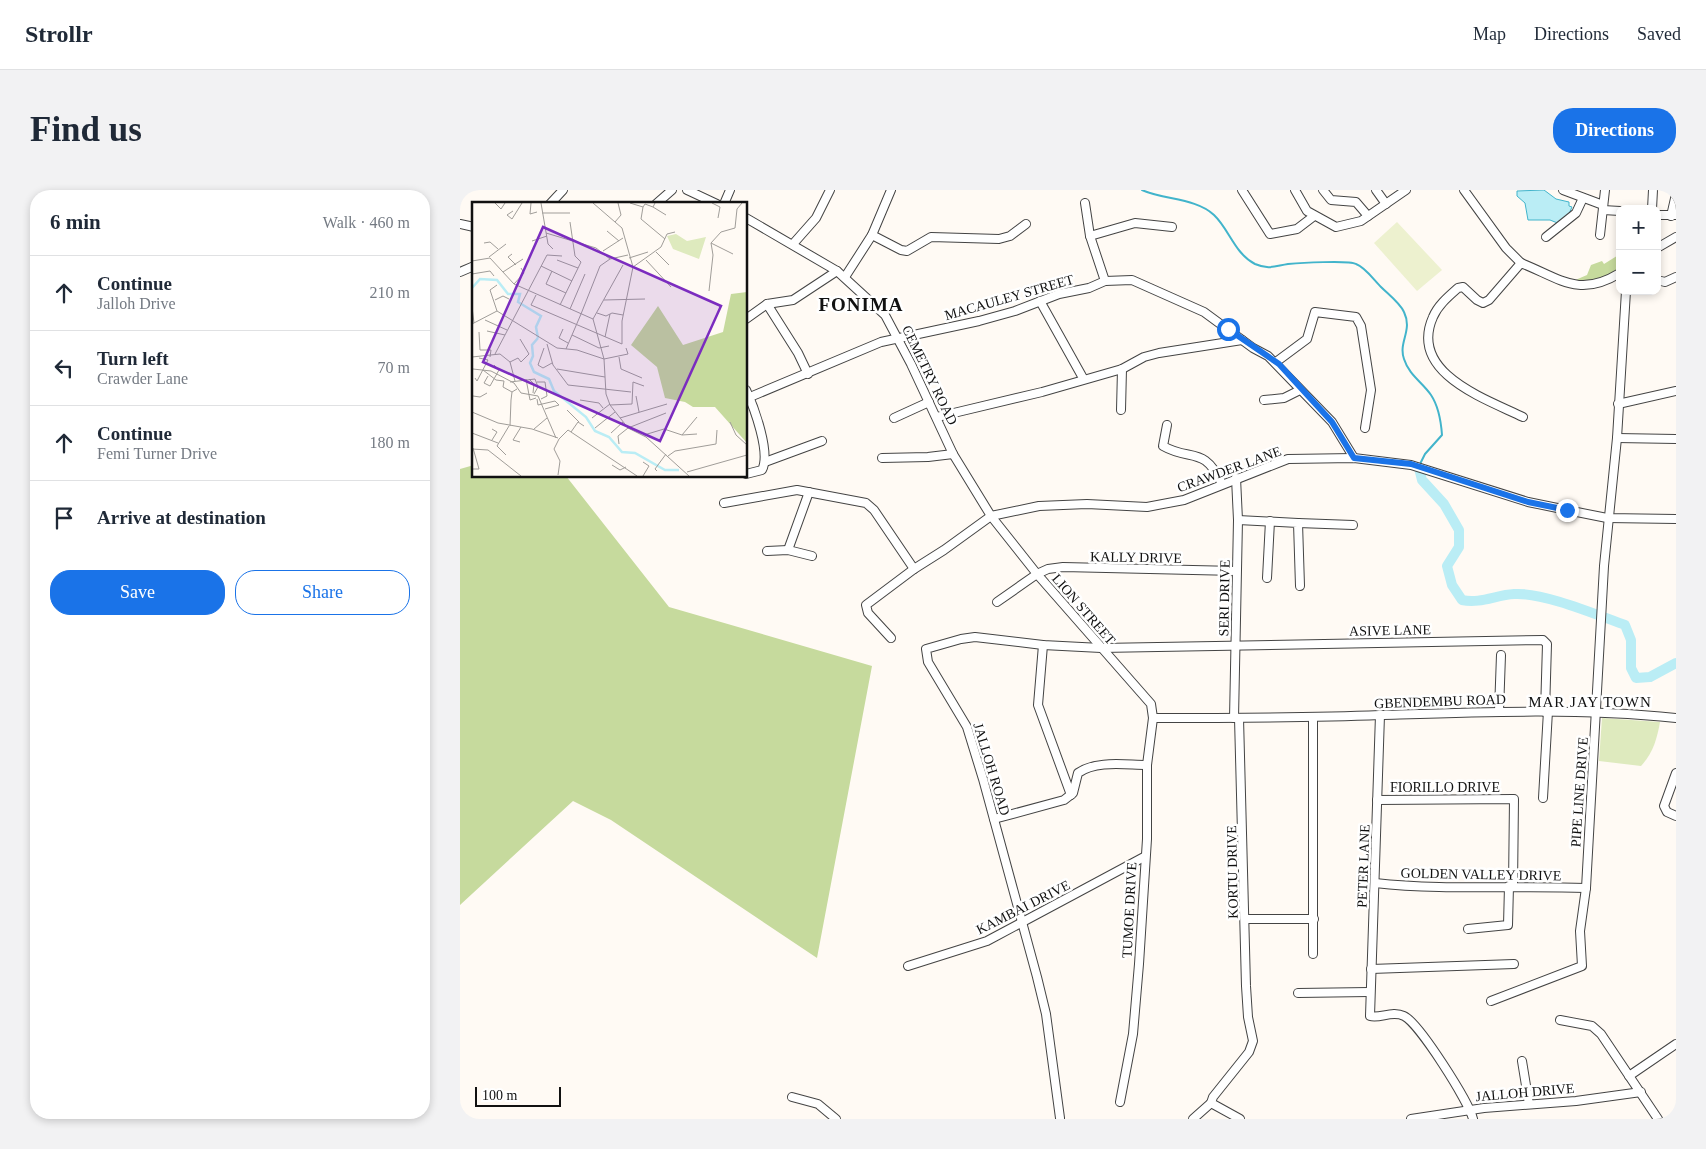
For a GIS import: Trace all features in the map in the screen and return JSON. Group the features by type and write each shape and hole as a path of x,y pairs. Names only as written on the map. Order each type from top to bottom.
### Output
{"street":[{"path":"552,202 563,190"},
{"path":"658,202 672,190"},
{"path":"687,190 713,202"},
{"path":"725,202 730,190"},
{"path":"793,244 816,218 830,190"},
{"path":"845,277 872,235 891,190"},
{"path":"1242,190 1270,234 1297,229 1305,225 1314,216"},
{"path":"1295,190 1299,201 1314,216 1336,227 1354,224 1403,191"},
{"path":"1323,190 1331,200 1356,202 1368,216"},
{"path":"1376,190 1386,204"},
{"path":"1464,190 1506,248 1521,263 1584,287 1605,282 1616,275"},
{"path":"1563,190 1603,207 1616,210"},
{"path":"1600,234 1605,190"},
{"path":"1652,205 1653,190"},
{"path":"1673,216 1676,194"},
{"path":"1546,236 1576,214 1583,198"},
{"path":"1085,203 1090,236 1105,281 1132,280 1204,312 1276,362 1300,390 1332,422 1354,458"},
{"name":"CEMETRY ROAD","path":"748,220 837,271 878,306 898,338 938,417 954,454 990,516"},
{"path":"1090,236 1135,223 1172,227"},
{"path":"872,235 901,250 907,251 932,237 999,239 1010,236 1026,224"},
{"path":"1661,246 1676,237"},
{"path":"1521,263 1492,296 1483,303 1463,287 1458,288 1433,315 1428,330 1429,344 1434,356 1455,383 1482,399 1523,417"},
{"path":"460,272 472,267"},
{"path":"748,318 767,304 793,300 837,271"},
{"path":"1661,281 1665,282 1676,277"},
{"name":"MACAULEY STREET","path":"748,394 808,374 881,342 963,325 1015,311 1059,294 1089,288 1105,281"},
{"name":"PIPE LINE DRIVE","path":"1492,1001 1582,966 1580,931 1586,888 1601,617 1608,518 1617,438 1626,295"},
{"path":"1040,301 1083,378"},
{"path":"767,304 798,353 808,374"},
{"path":"1276,362 1307,339 1315,312 1356,317 1361,326 1371,390 1365,428"},
{"path":"938,417 1042,392 1083,378 1122,368 1144,357 1159,353 1242,340"},
{"path":"1121,410 1122,368"},
{"path":"1264,400 1284,398 1300,390"},
{"path":"1618,404 1676,390"},
{"path":"748,394 762,439 765,462 762,470 748,474"},
{"path":"894,418 929,402"},
{"path":"1167,425 1164,446 1208,461 1215,469 1222,484"},
{"path":"1617,438 1676,439"},
{"path":"765,462 822,441"},
{"path":"882,458 928,457 954,454"},
{"name":"CRAWDER LANE","path":"990,516 1014,510 1061,504 1147,507 1184,500 1288,459 1354,458 1399,462 1417,466 1528,502 1608,518 1676,520"},
{"name":"SERI DRIVE","path":"1236,478 1238,520 1235,645 1237,718"},
{"path":"724,503 797,490 866,503 874,510 914,569"},
{"path":"788,550 809,492"},
{"path":"891,638 868,613 866,605 990,516"},
{"name":"LION STREET","path":"990,516 1037,574 1147,698 1151,704 1153,718"},
{"path":"1238,520 1353,525"},
{"path":"1267,578 1270,521"},
{"path":"1298,523 1300,586"},
{"path":"768,551 788,550 812,556"},
{"name":"KALLY DRIVE","path":"1037,574 1048,569 1063,568 1236,571"},
{"path":"997,602 1037,574"},
{"name":"JALLOH ROAD","path":"1060,1119 1046,1014 994,820 967,727 928,662 926,649 975,637 1043,645 1101,648 1235,645"},
{"name":"ASIVE LANE","path":"1235,645 1546,642 1546,712"},
{"path":"1043,645 1038,706 1071,795"},
{"path":"1499,711 1501,655"},
{"name":"GBENDEMBU ROAD","path":"1153,718 1313,717 1499,711 1597,713 1676,718"},
{"path":"1544,798 1546,712"},
{"name":"PETER LANE","path":"1380,715 1369,1012 1372,1017 1389,1013 1403,1016 1410,1020 1419,1030 1471,1110"},
{"path":"1313,717 1313,954"},
{"name":"TUMOE DRIVE","path":"1120,1102 1133,1034 1148,811 1147,765 1153,718"},
{"name":"KORTU DRIVE","path":"1211,1103 1213,1097 1249,1052 1253,1041 1247,1001 1237,718"},
{"path":"994,820 1054,804 1071,795 1078,773 1086,768 1096,765 1147,765"},
{"path":"1676,773 1664,806 1667,812 1676,816"},
{"name":"FIORILLO DRIVE","path":"1377,800 1514,799 1511,886"},
{"name":"KAMBAI DRIVE","path":"908,966 988,941 1144,857"},
{"name":"GOLDEN VALLEY DRIVE","path":"1375,883 1432,888 1511,886 1586,888"},
{"path":"1468,929 1508,925 1511,886"},
{"path":"1245,918 1314,919"},
{"path":"1371,969 1437,965 1456,968 1514,964"},
{"path":"1298,993 1370,992"},
{"path":"1560,1020 1592,1026 1600,1034 1658,1119"},
{"path":"1629,1076 1676,1044"},
{"path":"1522,1061 1529,1104"},
{"name":"JALLOH DRIVE","path":"1411,1119 1471,1110 1576,1101 1641,1092"},
{"path":"792,1097 818,1104 836,1119"},
{"path":"1193,1119 1211,1103 1240,1119"},
{"path":"1471,1110 1473,1119"}],"green space":[{"path":"1397,222 1442,270 1417,291 1374,243"},
{"path":"1616,256 1616,275 1606,284 1573,281 1587,275 1591,265 1602,261 1604,264"},
{"path":"472,466 472,478 568,478 669,607 872,666 817,958 611,820 573,801 460,905 460,469"},
{"path":"1602,718 1660,722 1654,746 1641,766 1599,761"}],"water":[{"path":"1544,190 1556,199 1569,202 1569,206 1572,207 1568,216 1560,224 1550,220 1528,220 1525,203 1517,196 1517,191"}],"waterway":[{"path":"1142,190 1189,202 1207,209 1219,221 1242,254 1248,260 1260,266 1344,262 1356,264 1366,271 1397,302 1404,312 1407,325 1403,353 1406,365 1431,395 1439,414 1442,435 1425,454 1419,466"},
{"path":"1419,468 1422,480 1444,504 1459,530 1459,547 1447,566 1452,585 1462,600 1475,601 1514,594 1526,594 1554,600 1625,625 1631,640 1631,668 1636,678 1650,677 1676,663"}],"district":[{"name":"FONIMA","path":"861,304"},
{"name":"MAR JAY TOWN","path":"1590,702"}],"route":[{"path":"1228,329 1253,348 1279,364 1300,390 1332,422 1354,458 1411,464 1528,502 1567,510"}]}
